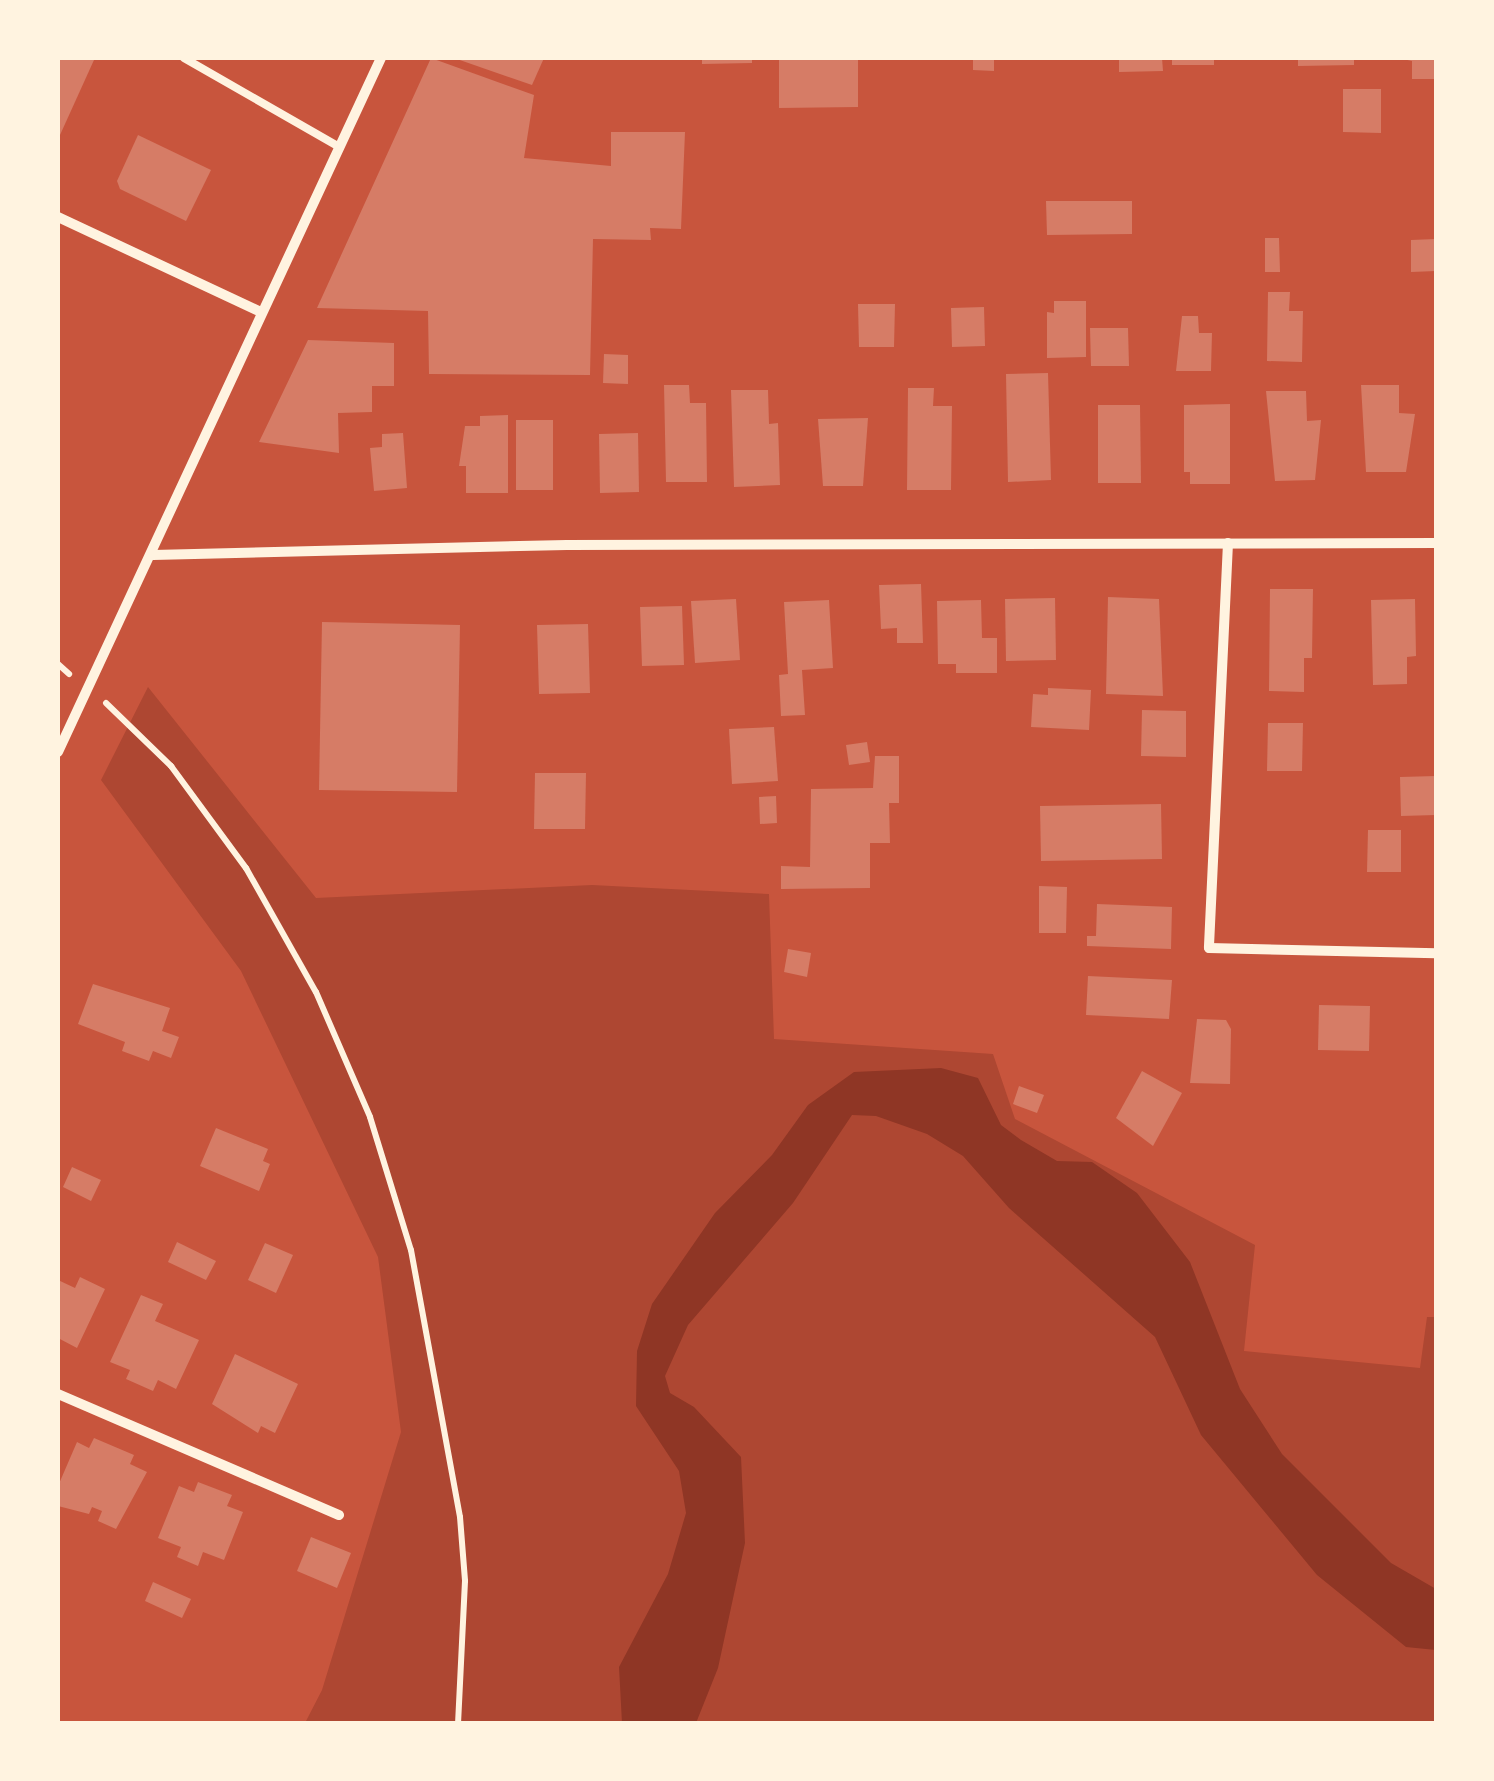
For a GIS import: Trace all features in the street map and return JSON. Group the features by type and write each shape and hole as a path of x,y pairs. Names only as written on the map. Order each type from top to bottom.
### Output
{"street":[{"path":"58,752 153,555 336,145 381,58"},
{"path":"58,217 260,312"},
{"path":"1228,543 1209,948 1436,953"},
{"path":"153,555 567,545 1436,543"},
{"path":"58,1394 339,1515"}],"lane":[{"path":"184,58 336,145"}],"path":[{"path":"86,688 171,766 246,868 316,992 370,1117 411,1250 460,1516 464,1581 458,1724"}],"shaded area":[{"path":"148,687 316,898 592,885 769,894 774,1039 993,1054 1015,1119 1255,1245 1244,1351 1420,1368 1427,1317 1436,1317 1436,1723 305,1723 322,1690 401,1432 378,1257 241,971 101,780"},
{"path":"941,1068 978,1078 1001,1125 1021,1140 1057,1161 1092,1162 1137,1193 1190,1262 1240,1389 1282,1454 1391,1563 1436,1589 1436,1650 1406,1647 1317,1575 1201,1435 1155,1337 1009,1208 963,1156 927,1134 876,1116 852,1115 793,1203 688,1325 665,1376 670,1393 694,1407 741,1457 745,1543 718,1668 696,1723 622,1723 619,1667 668,1574 686,1513 679,1471 636,1406 637,1351 652,1304 715,1213 772,1155 808,1105 854,1072"}],"building":[{"path":"58,58 94,60 60,135 58,133"},
{"path":"431,58 534,95 524,158 611,166 611,132 685,132 681,229 650,228 651,240 593,239 590,375 429,374 428,311 317,308"},
{"path":"454,58 544,58 532,85"},
{"path":"702,58 752,58 752,63 702,64"},
{"path":"779,58 858,58 858,107 779,108"},
{"path":"973,58 994,58 994,71 973,70"},
{"path":"1119,58 1162,58 1163,71 1119,72"},
{"path":"1172,58 1214,58 1214,65 1172,65"},
{"path":"1298,58 1354,58 1354,65 1298,66"},
{"path":"1398,58 1436,58 1436,79 1412,79 1412,61"},
{"path":"1343,89 1381,89 1381,133 1343,132"},
{"path":"138,135 211,170 186,221 120,189 117,181"},
{"path":"1046,201 1132,201 1132,234 1047,235"},
{"path":"1265,238 1279,238 1280,272 1265,272"},
{"path":"1436,239 1436,271 1411,272 1411,240"},
{"path":"1268,292 1290,292 1289,311 1303,311 1302,362 1267,361"},
{"path":"1054,301 1086,301 1086,357 1047,358 1047,312 1054,313"},
{"path":"858,304 895,304 894,347 859,347"},
{"path":"984,307 985,346 952,347 951,308"},
{"path":"1182,316 1198,316 1199,333 1212,333 1211,371 1176,371"},
{"path":"1090,328 1128,328 1129,366 1091,366"},
{"path":"308,340 394,343 394,386 372,386 372,412 338,413 339,453 259,442"},
{"path":"604,354 628,355 628,384 603,383"},
{"path":"1048,373 1051,480 1008,482 1006,374"},
{"path":"664,385 689,385 690,403 706,403 707,482 666,482"},
{"path":"1361,385 1399,385 1399,413 1415,414 1406,472 1366,472"},
{"path":"908,388 934,388 933,406 952,406 951,490 907,490"},
{"path":"731,390 768,390 769,424 778,423 780,485 734,487"},
{"path":"1266,391 1306,391 1307,421 1321,420 1315,480 1275,481"},
{"path":"1230,404 1230,484 1190,484 1190,472 1184,472 1184,405"},
{"path":"1098,405 1140,405 1141,483 1098,483"},
{"path":"508,415 508,493 466,493 466,466 459,466 465,426 480,426 480,416"},
{"path":"868,418 863,486 823,486 818,419"},
{"path":"516,420 553,420 553,490 516,490"},
{"path":"403,433 407,488 374,491 370,448 382,447 382,434"},
{"path":"638,433 639,492 600,493 599,434"},
{"path":"921,584 923,643 897,643 897,628 881,629 879,585"},
{"path":"1270,589 1313,589 1312,658 1304,658 1304,692 1269,691"},
{"path":"1108,597 1159,599 1163,696 1106,694"},
{"path":"1055,598 1056,660 1006,661 1005,599"},
{"path":"736,599 740,660 695,663 691,601"},
{"path":"1415,599 1416,656 1407,657 1407,684 1373,685 1371,600"},
{"path":"829,600 833,668 802,670 805,715 781,716 779,675 788,674 784,602"},
{"path":"981,600 982,638 997,638 997,673 956,673 956,664 938,664 937,601"},
{"path":"682,606 684,665 642,666 640,607"},
{"path":"322,622 460,625 457,792 319,790"},
{"path":"588,624 590,693 539,694 537,625"},
{"path":"1048,688 1091,690 1089,730 1031,727 1033,694 1048,695"},
{"path":"1142,710 1186,711 1186,757 1141,756"},
{"path":"1268,723 1303,723 1302,771 1267,771"},
{"path":"774,727 778,781 732,784 729,729"},
{"path":"867,742 870,762 849,765 846,745"},
{"path":"875,756 899,756 899,803 889,803 890,843 870,843 870,888 781,889 781,866 810,867 811,789 873,788"},
{"path":"535,773 586,773 585,829 534,829"},
{"path":"1436,776 1436,815 1401,816 1400,777"},
{"path":"776,796 777,823 760,824 759,797"},
{"path":"1161,804 1162,859 1041,861 1040,806"},
{"path":"1368,830 1401,830 1401,872 1367,872"},
{"path":"1039,886 1067,887 1066,933 1039,933"},
{"path":"1097,904 1172,907 1171,949 1087,946 1087,936 1096,936"},
{"path":"788,949 811,953 807,977 784,972"},
{"path":"1088,976 1172,980 1169,1019 1086,1015"},
{"path":"93,984 170,1008 162,1031 179,1037 171,1058 153,1051 149,1061 122,1051 125,1042 78,1024"},
{"path":"1319,1005 1370,1006 1369,1051 1318,1050"},
{"path":"1197,1019 1226,1020 1231,1029 1230,1084 1190,1083"},
{"path":"1142,1071 1182,1093 1153,1146 1116,1118"},
{"path":"1019,1086 1044,1095 1037,1113 1013,1104"},
{"path":"216,1128 268,1149 263,1161 270,1164 259,1191 200,1166"},
{"path":"72,1167 101,1180 91,1201 63,1187"},
{"path":"177,1242 216,1261 206,1280 168,1262"},
{"path":"265,1243 293,1255 276,1293 248,1280"},
{"path":"80,1277 105,1289 77,1348 58,1338 58,1280 75,1288"},
{"path":"141,1295 163,1304 155,1321 199,1340 176,1389 158,1380 153,1391 126,1379 130,1370 110,1362"},
{"path":"235,1354 298,1384 275,1433 261,1426 258,1433 212,1404"},
{"path":"94,1438 134,1455 130,1464 147,1472 116,1529 98,1521 102,1511 92,1507 89,1514 58,1506 58,1486 77,1442 89,1448"},
{"path":"198,1482 232,1495 227,1506 243,1512 224,1560 203,1552 198,1566 177,1557 181,1547 158,1538 179,1486 194,1492"},
{"path":"311,1537 351,1553 337,1588 297,1571"},
{"path":"153,1582 191,1599 182,1618 145,1601"}]}
